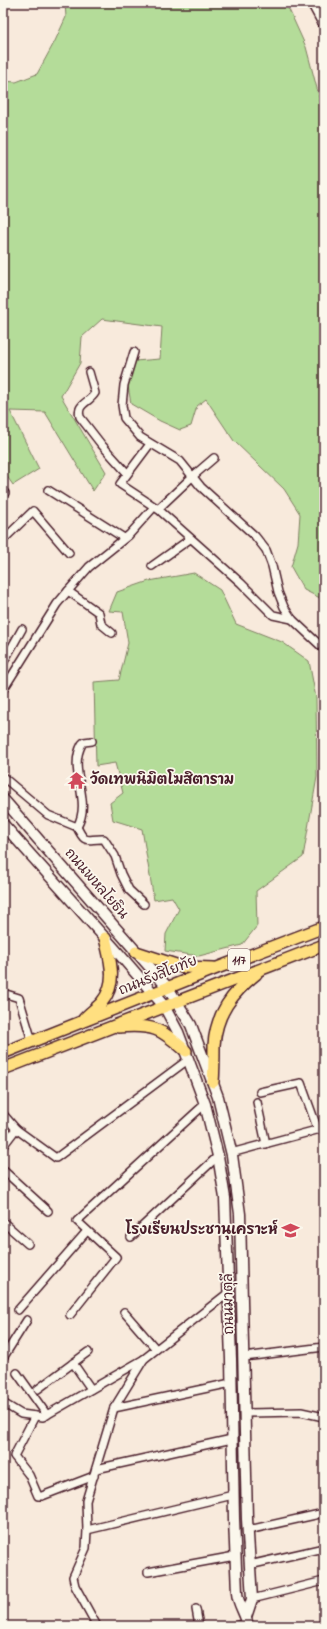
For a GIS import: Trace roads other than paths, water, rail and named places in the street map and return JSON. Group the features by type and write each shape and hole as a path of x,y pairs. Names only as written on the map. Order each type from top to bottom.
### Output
{"main road":[{"name":"ถนนพหลโยธิน","path":"3,799 168,988 176,1001"},
{"name":"ถนนพหลโยธิน","path":"3,824 164,1006"},
{"name":"ถนนรังสิโยทัย","path":"3,1053 324,927"},
{"path":"80,1022 102,1002 112,979 112,970 105,938"},
{"name":"ถนนรังสิโยทัย","path":"3,1069 324,945"},
{"path":"136,952 182,966 217,968"},
{"path":"213,1082 214,1044 223,1010 231,997 243,984 266,967"},
{"name":"ถนนมาตุลี","path":"176,1001 191,1025 218,1097 231,1153 240,1214 249,1565 252,1599 247,1622"},
{"name":"ถนนมาตุลี","path":"164,1006 178,1032 205,1104 218,1156 225,1198 235,1556 238,1602 247,1622"},
{"path":"107,1028 144,1026 156,1028 173,1040 187,1055"},
{"path":"228,1293 243,1292"}],"street":[{"path":"311,3 324,27"},
{"path":"134,352 124,385 122,405 124,418 140,437 180,461 201,487 255,536 266,550 272,566 278,592 284,607 292,619 324,649"},
{"path":"89,372 95,393 92,398 80,406 80,417 127,473"},
{"path":"150,444 120,484 156,508 241,583 273,615 292,619"},
{"path":"3,690 57,604 88,568 129,535 156,508 214,458"},
{"path":"48,490 124,538"},
{"path":"3,540 33,512 69,553"},
{"path":"152,566 190,538"},
{"path":"68,591 98,613 102,624 112,633"},
{"path":"3,662 22,629"},
{"path":"77,827 81,820 83,806 77,761 82,744 86,741 92,741"},
{"path":"3,777 48,815 77,827 81,837 85,840 90,841 104,839 115,856 121,874 129,890 144,904"},
{"path":"3,993 18,998 32,1041"},
{"path":"3,1114 16,1129 56,1158 187,1055"},
{"path":"231,1153 321,1129 301,1083 260,1092"},
{"path":"257,1102 266,1144"},
{"path":"70,1315 116,1257 77,1221 205,1104"},
{"path":"3,1146 16,1129"},
{"path":"131,1237 218,1156"},
{"path":"3,1170 48,1211"},
{"path":"3,1222 28,1244"},
{"path":"18,1310 87,1230"},
{"path":"3,1403 21,1414 44,1417 144,1359 228,1293"},
{"path":"124,1312 156,1349"},
{"path":"3,1358 27,1320"},
{"path":"244,1357 324,1347"},
{"path":"38,1389 88,1352"},
{"path":"97,1626 75,1586 73,1577 86,1548 86,1501 114,1408 144,1359"},
{"path":"73,1363 91,1389"},
{"path":"17,1373 48,1415"},
{"path":"114,1408 231,1384"},
{"path":"245,1413 301,1412 324,1416"},
{"path":"36,1416 14,1456 30,1475 38,1496 42,1496 95,1473 232,1439"},
{"path":"87,1530 233,1495"},
{"path":"248,1530 324,1513"},
{"path":"249,1565 324,1548"},
{"path":"148,1572 235,1556"},
{"path":"252,1599 324,1581"},
{"path":"196,1609 199,1626"},
{"path":"236,1626 247,1622"}],"place":[{"name":"วัดเทพนิมิตโฆสิตาราม","path":"77,780"},
{"name":"โรงเรียนประชานุเคราะห์","path":"291,1230"}]}
